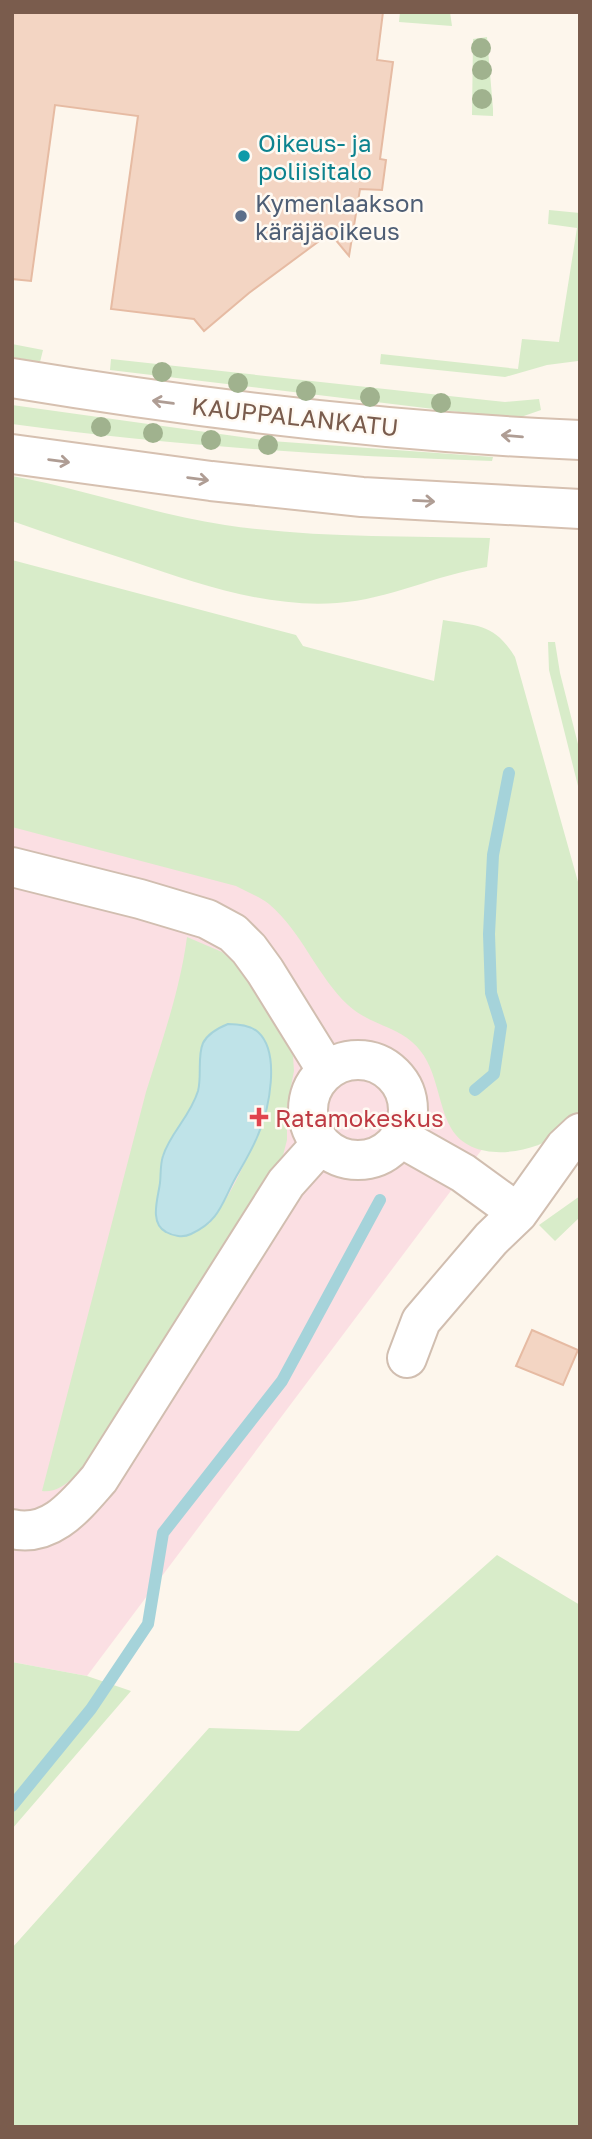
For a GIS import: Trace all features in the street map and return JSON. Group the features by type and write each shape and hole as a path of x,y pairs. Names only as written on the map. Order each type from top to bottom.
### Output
{"street":[{"name":"KAUPPALANKATU","path":"12,379 312,420 580,440"},
{"path":"12,454 211,481 362,497 580,509"},
{"path":"12,867 207,919 233,933 265,971 327,1071"},
{"path":"351,1060 367,1060 382,1066 396,1076 405,1090 409,1107 401,1138 389,1150 374,1158 358,1161 341,1158 326,1150 315,1138 308,1122 307,1105 312,1088 335,1065 351,1060"},
{"path":"407,1357 421,1321 518,1213 565,1147 580,1133"},
{"path":"401,1138 463,1173 518,1213"},
{"path":"12,1529 22,1531 46,1527 68,1514 99,1479 286,1183 321,1144"},
{"path":"518,1213 580,1171"}],"shaded area":[{"name":"Ratamokeskus","path":"12,580 549,1060 87,1676 12,1662"}],"green space":[{"path":"400,12 450,12 452,26 399,22"},
{"path":"487,37 493,116 472,115 473,39"},
{"path":"549,210 580,213 578,361 547,365 505,377 380,364 381,354 518,369 522,339 559,342 577,228 548,224"},
{"path":"12,344 43,350 40,362 12,357"},
{"path":"111,359 505,402 539,399 541,410 508,418 110,370"},
{"path":"12,405 271,441 493,457 492,461 372,456 132,438 12,424"},
{"path":"12,476 171,515 225,525 324,534 490,538 487,567 357,601 311,604 259,598 183,578 12,521"},
{"path":"12,560 296,635 303,646 434,681 443,620 485,628 508,646 515,657 580,889 580,1113 567,1128 550,1140 520,1150 488,1151 473,1147 461,1140 451,1128 432,1072 421,1051 398,1032 348,1005 327,981 281,915 265,901 236,886 12,827"},
{"path":"548,642 555,642 580,752 580,794 549,670"},
{"path":"187,937 222,952 250,977 293,1056 294,1071 287,1106 287,1140 280,1167 95,1453 65,1484 50,1491 42,1491 146,1092 170,1015","holes":["201,1059 259,1134 230,1192 209,1224 160,1183 162,1157 191,1111 199,1088"]},
{"path":"580,1196 580,1217 555,1241 539,1225"},
{"path":"497,1555 580,1605 580,2127 12,2127 12,1948 209,1728 299,1731"},
{"path":"12,1662 87,1676 131,1691 12,1829"}],"water":[{"path":"228,1024 251,1028 265,1041 271,1067 266,1111 253,1146 214,1217 191,1234 175,1235 161,1228 156,1216 162,1159 198,1091 203,1043 214,1031"}],"building":[{"name":"Oikeus- ja poliisitalo","path":"12,12 383,12 377,60 393,62 380,159 386,160 382,190 360,189 349,256 330,233 249,293 204,331 194,319 111,309 138,116 55,105 31,281 12,279"},
{"path":"532,1330 578,1350 563,1385 516,1366"}],"waterway":[{"path":"475,1090 494,1074 501,1026 491,993 489,934 493,855 509,773"},
{"path":"12,1806 91,1709 148,1624 163,1533 282,1381 380,1200"}],"place":[{"name":"Oikeus- ja poliisitalo","path":"244,156"},
{"name":"Kymenlaakson käräjäoikeus","path":"241,216"},
{"name":"Ratamokeskus","path":"259,1117"}]}
